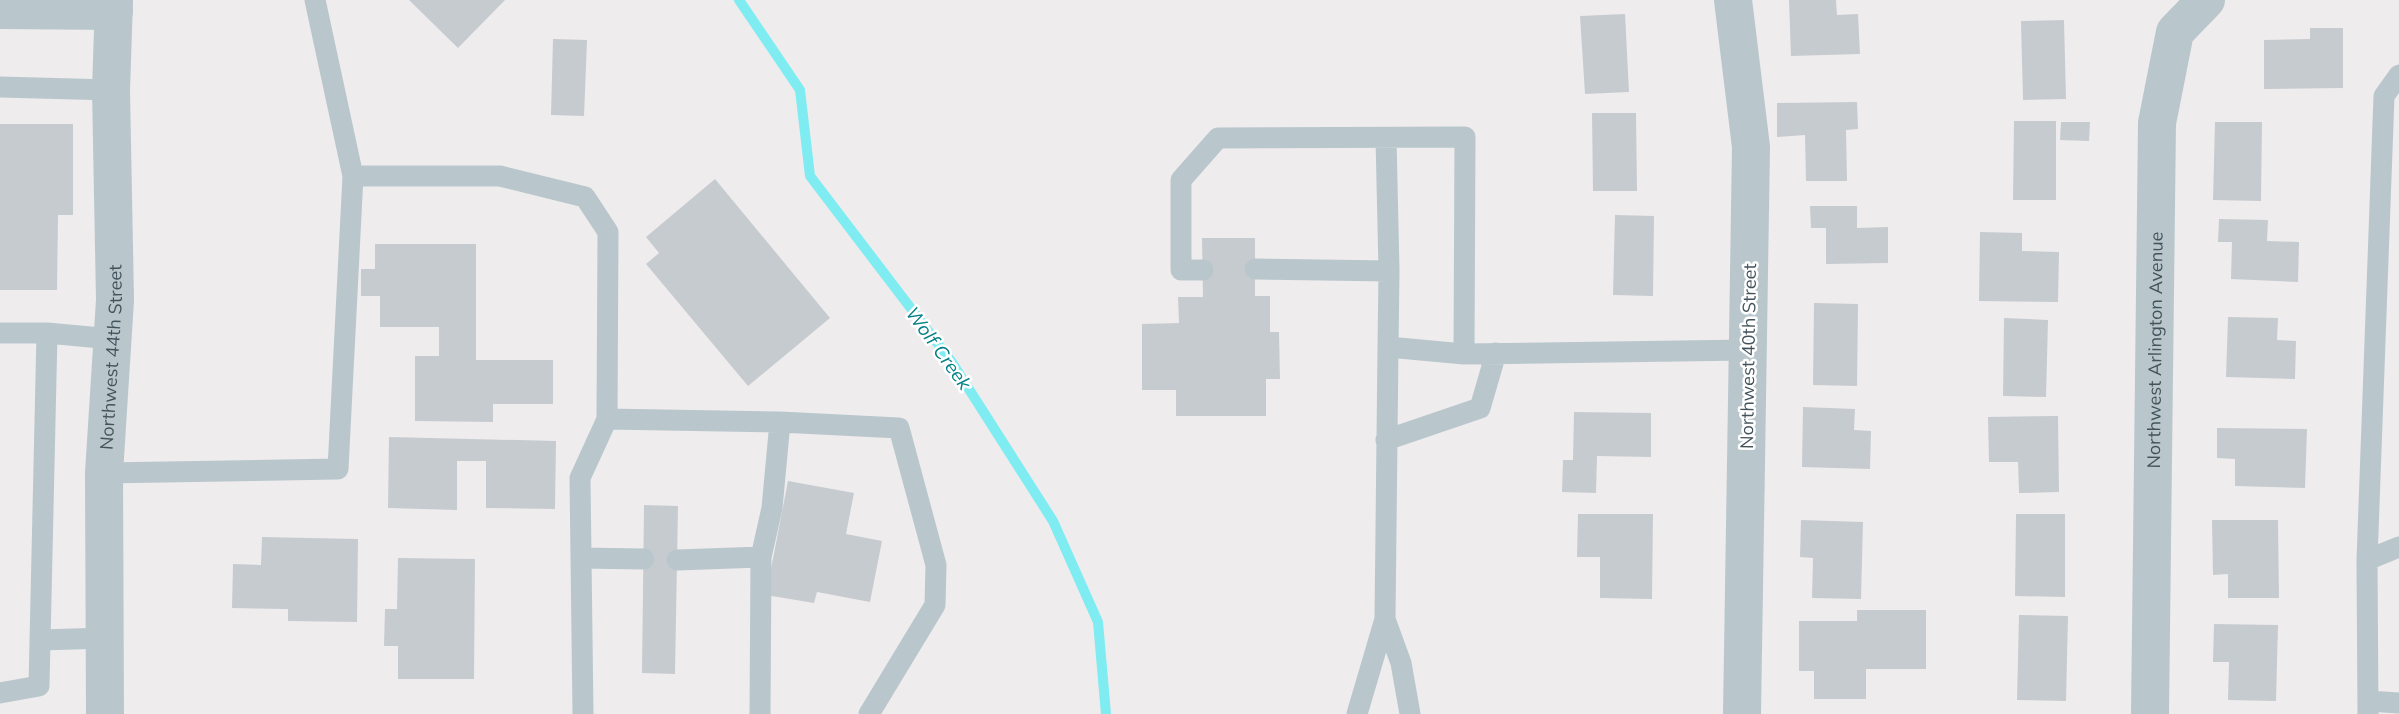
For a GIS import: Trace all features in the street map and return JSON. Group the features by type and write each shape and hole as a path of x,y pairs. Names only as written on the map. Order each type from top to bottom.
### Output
{"street":[{"name":"Northwest 40th Street","path":"1733,0 1751,147 1742,714"},
{"name":"Northwest Arlington Avenue","path":"2150,714 2157,123 2175,32 2206,0"},
{"path":"0,10 114,5"},
{"name":"Northwest 44th Street","path":"105,714 104,473 115,300 111,90 114,5"}],"lane":[{"path":"104,473 181,469 338,469 353,176 315,0"},
{"path":"2399,75 2384,96 2367,560 2368,708 2399,703"},
{"path":"0,87 111,90"},
{"path":"1203,270 1181,270 1181,180 1218,138 1465,137 1464,354"},
{"path":"1357,714 1385,619 1389,271 1386,138"},
{"path":"353,176 500,176 585,197 608,232 607,419 580,478 583,714"},
{"path":"1255,269 1389,271"},
{"path":"0,333 47,333 112,339"},
{"path":"0,693 39,686 47,333"},
{"path":"1388,348 1464,354 1748,350"},
{"path":"1386,440 1480,408 1496,354"},
{"path":"607,419 780,422 899,428 936,565 934,605 869,714"},
{"path":"760,714 761,557 772,508 780,422"},
{"path":"2367,560 2399,547"},
{"path":"677,560 761,557"},
{"path":"581,558 644,559"},
{"path":"1385,619 1401,663 1410,714"},
{"path":"41,640 105,638"}],"building":[{"path":"409,0 505,0 458,48"},
{"path":"1789,0 1836,0 1837,15 1858,14 1860,54 1791,56"},
{"path":"1625,14 1629,92 1585,94 1580,16"},
{"path":"2064,20 2066,99 2023,100 2021,21"},
{"path":"2310,28 2343,28 2343,88 2264,89 2264,40 2310,39"},
{"path":"553,39 587,40 584,116 551,115"},
{"path":"1857,102 1858,129 1846,130 1847,181 1806,181 1805,135 1777,137 1777,103"},
{"path":"1592,113 1636,113 1637,191 1593,191"},
{"path":"2014,121 2056,121 2056,200 2013,200"},
{"path":"2061,122 2090,122 2089,141 2060,140"},
{"path":"2215,122 2262,122 2261,201 2213,200"},
{"path":"0,124 73,124 73,215 58,215 57,290 0,290"},
{"path":"715,179 830,318 748,386 646,264 659,253 646,237"},
{"path":"1810,206 1857,206 1857,228 1888,227 1888,263 1826,264 1826,228 1811,228"},
{"path":"1615,215 1654,216 1653,296 1613,295"},
{"path":"2219,219 2268,220 2267,241 2299,242 2298,282 2231,279 2232,242 2218,242"},
{"path":"1980,232 2022,233 2022,251 2059,252 2058,302 1979,301"},
{"path":"1202,238 1255,238 1255,296 1270,296 1270,332 1279,332 1280,379 1266,379 1266,416 1176,416 1176,390 1142,390 1142,324 1179,323 1178,297 1203,297"},
{"path":"375,244 476,244 476,360 553,360 553,404 493,404 493,422 415,421 415,356 439,356 439,327 380,327 380,296 361,296 361,269 375,269"},
{"path":"1814,303 1858,304 1857,386 1813,385"},
{"path":"2228,317 2278,318 2277,340 2296,341 2295,379 2226,377"},
{"path":"2004,318 2048,320 2046,397 2003,396"},
{"path":"1803,407 1855,409 1854,430 1871,431 1870,469 1802,467"},
{"path":"1574,412 1651,413 1651,457 1597,456 1596,493 1562,492 1563,460 1573,460"},
{"path":"2058,416 2059,492 2019,493 2018,462 1989,462 1988,417"},
{"path":"2217,428 2307,429 2305,488 2235,486 2235,459 2217,458"},
{"path":"389,437 556,441 555,509 486,508 486,461 457,461 457,510 388,508"},
{"path":"788,481 854,493 846,534 882,541 870,602 817,592 814,603 766,595"},
{"path":"644,505 678,506 675,674 642,673"},
{"path":"1578,514 1653,514 1652,599 1600,598 1600,557 1577,557"},
{"path":"2016,514 2065,514 2065,597 2015,596"},
{"path":"1801,520 1863,522 1861,599 1812,598 1813,558 1800,557"},
{"path":"2212,520 2278,520 2279,598 2228,598 2228,574 2213,575"},
{"path":"262,537 358,539 357,622 288,621 288,609 232,608 233,564 261,565"},
{"path":"398,558 475,559 474,679 398,679 398,646 384,646 385,609 397,609"},
{"path":"1857,610 1926,610 1926,669 1866,669 1866,699 1814,699 1814,671 1799,671 1799,621 1857,621"},
{"path":"2019,615 2068,616 2066,701 2017,700"},
{"path":"2214,624 2278,625 2276,701 2228,700 2229,662 2213,662"}],"waterway":[{"name":"Wolf Creek","path":"739,0 800,90 810,176 951,361 1053,521 1098,622 1106,714"}]}
